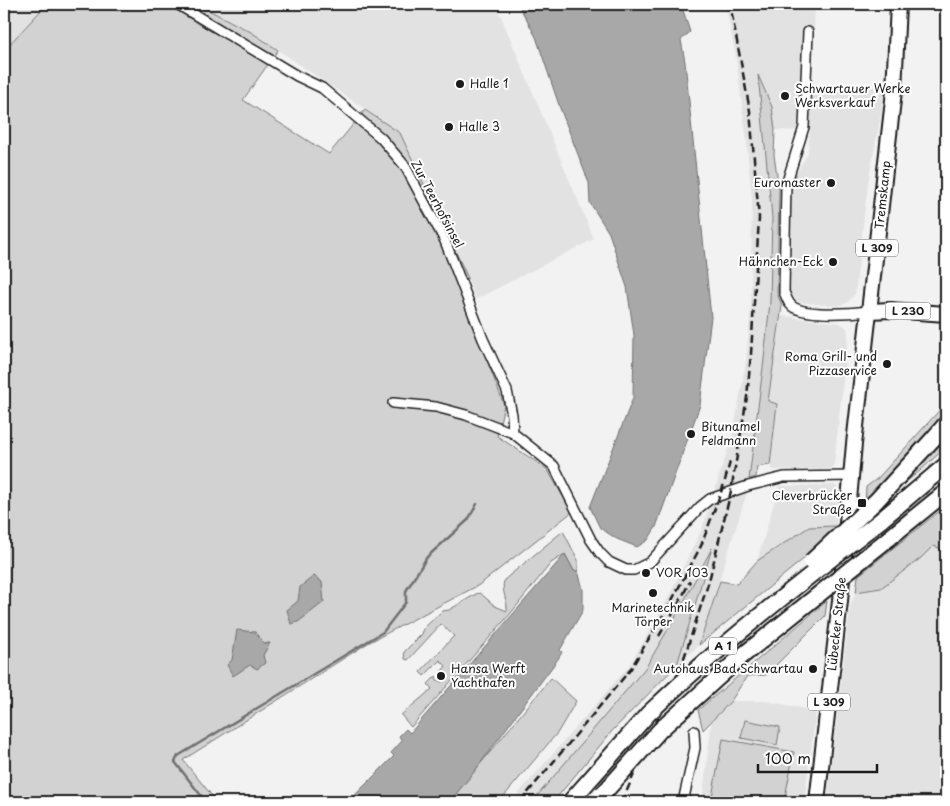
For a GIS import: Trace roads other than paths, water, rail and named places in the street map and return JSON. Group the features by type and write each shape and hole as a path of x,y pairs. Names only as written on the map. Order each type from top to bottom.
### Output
{"highway":[{"path":"800,582 811,562 876,501 946,424"},
{"name":"A 1","path":"570,802 648,714 682,682 728,641 800,582 881,520 946,465"},
{"name":"A 1","path":"600,798 660,730 697,695 742,656 946,492"}],"main road":[{"name":"Tremskamp","path":"852,476 894,91 898,4"},
{"name":"L 230","path":"870,311 890,310 946,314"},
{"name":"Lübecker Straße","path":"817,802 852,476"}],"street":[{"name":"Zur Teerhofsinsel","path":"177,4 297,76 322,88 381,138 402,163 445,242 483,339 507,391 512,415 513,433"},
{"path":"808,32 804,127 786,185 784,292 788,302 794,308 841,314 870,311"},
{"path":"393,403 436,407 466,415 513,433 554,466 591,540 609,562 626,570 634,570 650,562 700,507 710,500 748,486 784,477 852,476"},
{"path":"684,802 695,748 694,731"}],"waterway":[{"path":"206,802 175,762 178,756 383,632 406,602 406,591 427,557 468,520 477,504"}],"railway":[{"path":"622,802 684,658 709,581 731,491 747,397 759,218 750,111 730,4"},
{"path":"520,802 630,670 671,602 701,546 724,484 730,462"},
{"path":"659,636 690,581"}],"place":[{"name":"Halle 1","path":"460,84"},
{"name":"Schwartauer Werke Werksverkauf","path":"785,96"},
{"name":"Halle 3","path":"449,127"},
{"name":"Euromaster","path":"831,183"},
{"name":"Hähnchen-Eck","path":"833,262"},
{"name":"Roma Grill- und Pizzaservice","path":"887,364"},
{"name":"Bitunamel Feldmann","path":"691,434"},
{"name":"Cleverbrücker Straße","path":"862,503"},
{"name":"VOR 103","path":"646,573"},
{"name":"Marinetechnik Törper","path":"653,593"},
{"name":"Autohaus Bad Schwartau","path":"813,669"},
{"name":"Hansa Werft Yachthafen","path":"441,676"}]}
